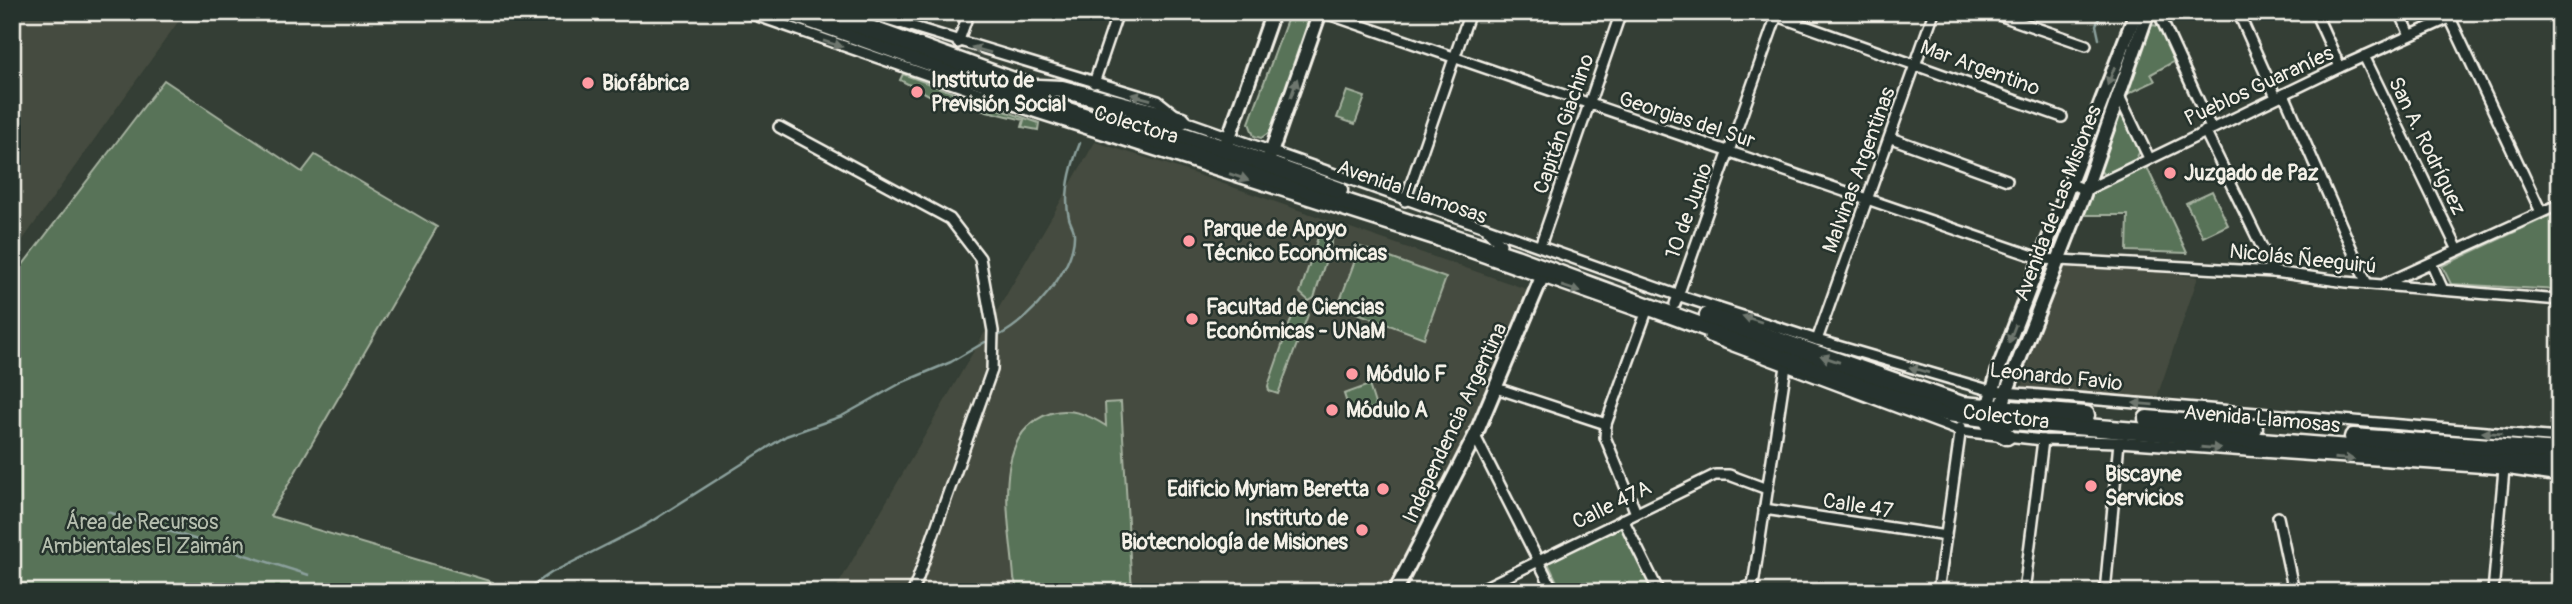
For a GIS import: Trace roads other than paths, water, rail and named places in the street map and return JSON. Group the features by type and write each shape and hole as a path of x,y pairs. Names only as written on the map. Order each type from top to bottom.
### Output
{"highway":[{"name":"Avenida Llamosas","path":"789,12 1044,103 1224,154"},
{"name":"Avenida Llamosas","path":"823,12 1033,88 1501,249 1676,299 1962,405 1996,406 2560,465"},
{"path":"1033,88 1062,89 1182,121"},
{"path":"1106,121 1129,141"},
{"name":"Avenida Llamosas","path":"1501,249 1544,274 1926,408 1961,423 1996,406"},
{"path":"2007,436 1992,428 1996,406 2560,452"}],"main road":[{"path":"1224,154 1273,12"},
{"path":"1266,169 1321,12"},
{"name":"Avenida de Las Misiones","path":"1996,406 2042,258 2136,12"},
{"name":"Avenida de Las Misiones","path":"1996,406 2086,190 2148,12"},
{"name":"Independencia Argentina","path":"1395,592 1475,436 1544,274"}],"street":[{"name":"Colectora","path":"746,12 1037,113 1129,141 1224,154 1350,198 1438,240 1544,274"},
{"name":"Colectora","path":"864,12 958,43 1158,101 1224,154"},
{"path":"958,43 969,12"},
{"path":"1094,83 1118,12"},
{"name":"Georgias del Sur","path":"1321,12 1589,106 2042,258"},
{"path":"1405,201 1470,12"},
{"name":"Capitán Giachino","path":"1540,246 1621,12"},
{"name":"Mar Argentino","path":"1766,12 2062,117"},
{"name":"Malvinas Argentinas","path":"1817,340 1934,12"},
{"path":"1990,12 2086,45"},
{"path":"2158,12 2208,130 2274,272"},
{"path":"2238,12 2367,284"},
{"path":"2315,12 2340,67"},
{"path":"2400,12 2410,35"},
{"name":"Pueblos Guaraníes","path":"2086,190 2340,67 2463,12"},
{"path":"2552,12 2560,30"},
{"name":"10 de Junio","path":"1676,299 1777,14"},
{"path":"2450,18 2541,212"},
{"name":"San A. Rodríguez","path":"2364,56 2458,250"},
{"path":"2119,96 2149,158"},
{"path":"779,127 950,219 980,258 993,331 992,370 913,592"},
{"path":"1891,138 2007,180"},
{"path":"2071,184 2086,190"},
{"name":"Colectora","path":"1350,198 1405,201 1487,229 1501,249"},
{"path":"2383,285 2560,204"},
{"name":"Leonardo Favio","path":"1487,229 1540,246 1676,299 1817,340 1996,406 2560,438"},
{"name":"Colectora","path":"1438,240 1501,249"},
{"name":"Nicolás Ñeeguirú","path":"2042,258 2274,272 2367,284 2560,300"},
{"path":"2431,263 2443,290"},
{"name":"Colectora","path":"1648,309 1786,366 2007,436 2504,469 2560,477"},
{"path":"1636,513 1605,437 1606,424 1648,309"},
{"path":"1737,592 1752,588 1786,366"},
{"path":"1496,388 1606,424"},
{"path":"1938,592 1961,423"},
{"path":"1475,436 1554,592"},
{"path":"2024,592 2043,440"},
{"path":"2105,592 2119,442"},
{"path":"2493,592 2504,469"},
{"name":"Calle 47A","path":"1475,592 1715,475 1728,475 1767,489"},
{"name":"Calle 47","path":"1764,509 1946,537"},
{"path":"2278,517 2294,592"},
{"path":"1623,519 1659,592"}],"waterway":[{"path":"2099,39 2096,25 2102,12"},
{"path":"1000,335 1012,328 1037,305 1049,292 1068,262 1074,233 1067,209 1067,189 1080,143"},
{"path":"523,592 551,573 644,526 786,436 842,416 903,382 951,362 985,342"},
{"path":"108,512 309,575"},
{"path":"306,592 307,587"}],"place":[{"name":"Biofábrica","path":"588,83"},
{"name":"Instituto de Previsión Social","path":"917,92"},
{"name":"Juzgado de Paz","path":"2170,173"},
{"name":"Parque de Apoyo Técnico Económicas","path":"1189,241"},
{"name":"Facultad de Ciencias Económicas - UNaM","path":"1192,319"},
{"name":"Módulo F","path":"1352,374"},
{"name":"Módulo A","path":"1332,410"},
{"name":"Biscayne Servicios","path":"2091,486"},
{"name":"Edificio Myriam Beretta","path":"1383,489"},
{"name":"Instituto de Biotecnología de Misiones","path":"1362,530"}],"park label":[{"name":"Área de Recursos Ambientales El Zaimán","path":"142,534"}]}
